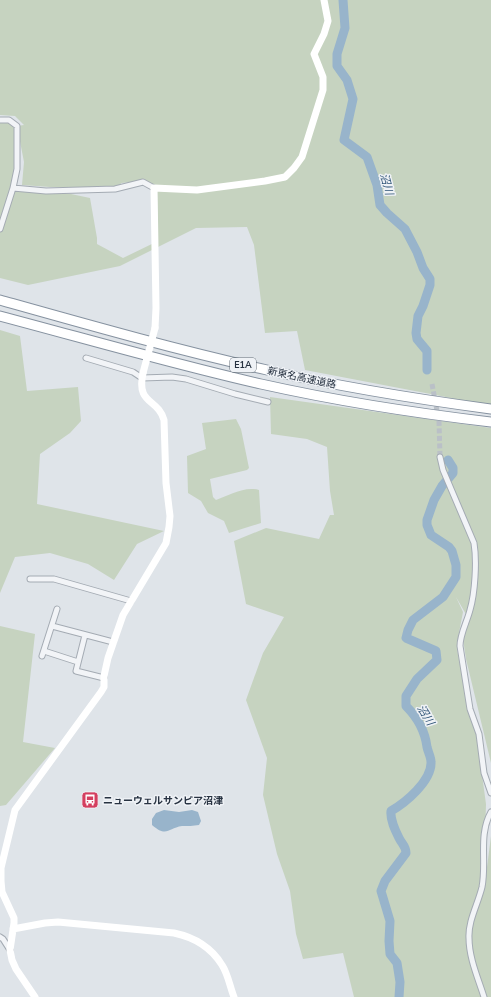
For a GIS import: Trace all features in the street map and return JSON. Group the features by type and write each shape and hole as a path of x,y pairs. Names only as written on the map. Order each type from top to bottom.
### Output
{"highway":[{"name":"新東名高速道路","path":"0,300 143,340 274,372 398,396 491,409"},
{"name":"新東名高速道路","path":"0,316 261,384 387,408 491,422"}],"street":[{"path":"12,188 46,191 107,190 144,182 154,188 197,190 284,177 294,168 302,157 323,90 323,77 314,54 324,34 328,21 324,0"},
{"path":"0,120 9,120 16,126 17,169 0,230"},
{"path":"35,997 16,969 12,960 10,950 14,918 2,892 1,868 13,815 15,810 104,687 104,678 113,642 123,615 166,543 169,527 170,516 166,482 164,420 162,413 146,399 142,389 143,375 155,328 154,188"},
{"path":"86,358 143,375 186,379 235,394 268,402"},
{"path":"440,457 443,470 474,543 474,585 471,609 460,638 460,646 470,709 479,734 484,773 491,793"},
{"path":"30,579 54,580 131,601"},
{"path":"57,609 43,653 78,662"},
{"path":"52,626 113,642"},
{"path":"85,635 76,671 104,678"},
{"path":"484,997 471,954 469,930 482,888 484,873 485,825 491,812"},
{"path":"13,930 45,923 58,922 174,933 190,937 202,944 218,959 223,966 234,997"},
{"path":"0,937 10,950"}],"green space":[{"path":"0,0 491,0 491,405 305,370 297,331 265,333 254,245 247,227 196,228 120,266 28,285 0,278 0,119 9,120 17,133 17,169 10,192 19,191 71,194 90,198 97,244 123,258 158,241 157,190 196,188 152,187 143,181 121,183 120,188 22,185 24,162 17,126 24,125 15,116 0,115"},
{"path":"0,330 20,336 27,391 78,387 81,421 70,433 40,454 37,504 164,531 137,544 114,580 88,564 50,553 15,557 0,593"},
{"path":"270,397 491,428 491,763 466,659 463,639 467,616 456,597 463,612 457,649 469,711 477,738 486,804 484,873 486,875 491,836 491,997 354,997 343,953 303,959 296,934 290,891 277,854 263,795 267,758 246,700 263,653 284,617 246,604 234,541 266,528 319,539 330,515 334,515 330,491 327,447 307,439 271,434"},
{"path":"236,419 241,429 249,468 247,470 210,479 213,497 216,500 242,490 259,490 261,523 229,533 224,521 208,513 201,501 188,493 187,456 206,449 202,423"},
{"path":"0,626 35,634 23,742 55,748 6,805 0,806"}],"water":[{"path":"164,810 179,812 192,810 198,812 201,821 199,825 177,827 164,832 152,825 152,819 156,813"}],"waterway":[{"name":"沼川","path":"343,0 345,28 337,54 337,66 347,80 353,99 344,140 367,157 377,185 380,205 405,229 417,252 423,268 430,279 430,285 418,316 416,333 417,339 427,351 427,370"},
{"name":"沼川","path":"399,997 400,982 397,963 390,954 390,921 381,891 385,881 406,853 405,847 393,825 391,811 417,791 427,777 430,769 431,760 424,735 414,715 406,706 406,696 417,679 437,660 436,651 406,638 413,620 443,597 456,577 456,565 452,551 449,547 431,535 427,525 427,520 434,500 442,486 453,473 453,468 448,460"}],"tunnel":[{"path":"432,384 439,421 440,457"}],"place":[{"name":"ニューウェルサンピア沼津","path":"90,800"}]}
